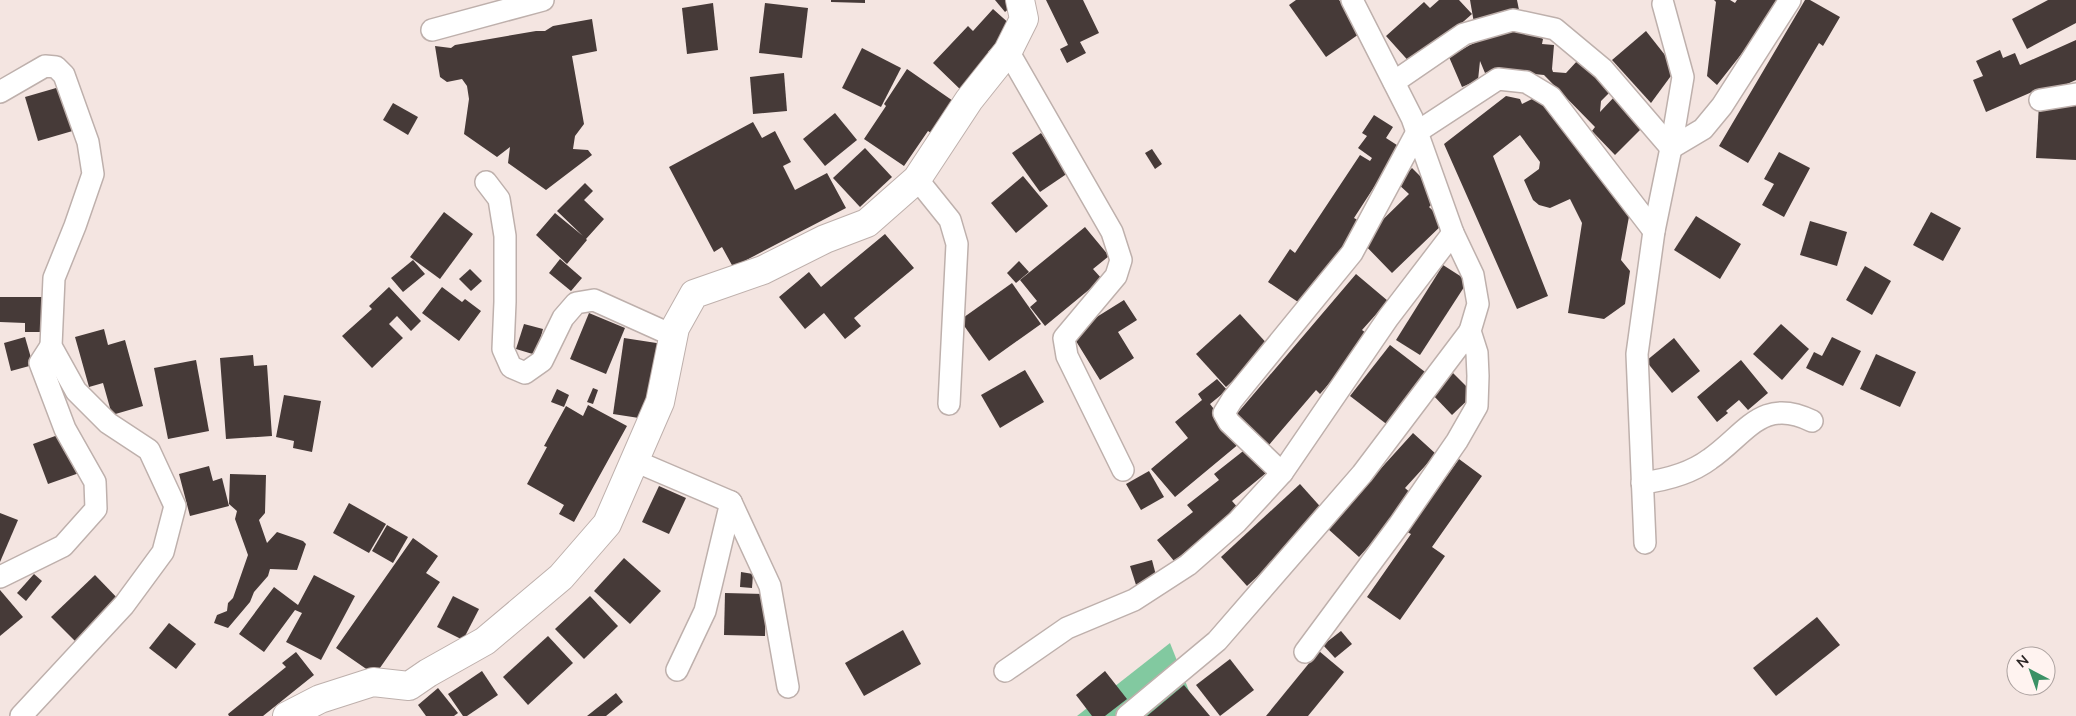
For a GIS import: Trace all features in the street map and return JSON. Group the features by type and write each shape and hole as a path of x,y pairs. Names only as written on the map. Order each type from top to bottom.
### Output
{"street":[{"path":"432,30 543,0"},
{"path":"287,716 320,698 373,682 409,686 428,673 485,642 560,577 607,524 660,402 675,328 694,294 763,270 825,239 867,223 917,179 969,100 1008,51 1024,19 1020,0"},
{"path":"1127,716 1218,641 1362,474 1470,331 1478,304 1473,275 1454,233 1417,132 1352,0"},
{"path":"1671,148 1703,129 1722,106 1790,0"},
{"path":"1645,543 1637,354 1654,231 1683,78 1663,4"},
{"path":"1394,82 1464,34 1513,20 1555,29 1603,69 1671,148"},
{"path":"1008,51 1112,232 1120,260 1116,276 1064,338 1067,356 1123,470"},
{"path":"0,92 45,66 56,67 64,75 88,142 93,174 76,226 54,278 52,346 76,391 108,423 149,450 175,506 163,552 124,605 21,716"},
{"path":"1282,473 1229,422 1224,413 1232,400 1352,253 1417,132 1498,79 1526,82 1551,97 1654,231"},
{"path":"2040,100 2076,94"},
{"path":"917,179 950,220 957,244 948,404"},
{"path":"486,182 499,199 505,236 506,302 503,349 511,366 525,373 542,361 562,318 576,303 594,300 674,336"},
{"path":"1005,671 1067,628 1134,600 1188,565 1237,522 1282,473 1388,318 1454,233"},
{"path":"1305,652 1399,525 1457,441 1476,406 1477,353 1470,331"},
{"path":"0,577 63,546 96,509 95,482 65,428 40,363 52,346"},
{"path":"1642,483 1660,480 1695,468 1711,459 1760,417 1786,412 1800,415 1812,421"},
{"path":"634,461 731,502 770,586 788,687"},
{"path":"676,670 706,611 731,502"}],"green space":[{"path":"1170,643 1199,716 1077,716"}],"building":[{"path":"831,0 865,0 865,3 831,2"},
{"path":"995,0 1019,0 1005,12"},
{"path":"1046,0 1083,0 1099,33 1080,42 1086,53 1067,63 1060,49 1068,45"},
{"path":"1296,0 1339,0 1362,32 1326,57 1289,5"},
{"path":"1439,0 1459,0 1472,14 1413,66 1386,36 1424,2 1430,8"},
{"path":"1470,0 1517,0 1520,15 1474,23"},
{"path":"1714,0 1730,0 1735,3 1737,0 1784,0 1717,85 1707,76 1716,2"},
{"path":"1805,0 1810,0 1840,17 1823,46 1819,43 1748,163 1719,146"},
{"path":"2048,0 2076,0 2076,23 2027,49 2012,19"},
{"path":"713,3 718,50 687,54 682,8"},
{"path":"765,3 808,8 802,58 759,53"},
{"path":"993,9 1012,26 988,52 996,59 964,93 933,63 968,26 973,31"},
{"path":"592,19 597,51 572,56 584,124 575,136 573,149 588,150 592,155 546,190 508,163 510,147 497,157 464,134 469,99 467,86 462,79 447,82 440,77 435,46 451,48 455,45 545,31 553,26"},
{"path":"1507,29 1536,32 1543,39 1542,44 1554,45 1553,72 1566,73 1578,60 1610,92 1601,101 1600,112 1616,95 1642,128 1615,155 1592,131 1595,127 1544,75 1493,70 1485,73 1480,61 1478,80 1462,87 1449,57 1470,45"},
{"path":"1646,31 1676,69 1651,103 1612,60"},
{"path":"2076,40 2076,80 2035,98 2032,92 1986,112 1973,80 1983,76 1976,61 2000,50 2003,58 2015,53 2020,65"},
{"path":"862,48 901,68 881,107 842,88"},
{"path":"907,69 956,103 934,135 928,131 904,166 864,139"},
{"path":"784,73 787,111 753,114 750,77"},
{"path":"63,86 76,130 38,141 25,97"},
{"path":"1540,95 1630,211 1621,260 1630,271 1625,304 1604,319 1568,313 1582,223 1570,199 1550,208 1539,205 1533,200 1524,180 1539,169 1540,162 1520,135 1493,156 1548,296 1517,309 1444,144 1506,96 1520,99 1522,104"},
{"path":"393,103 418,117 408,135 383,120"},
{"path":"2039,104 2076,106 2076,160 2036,158"},
{"path":"835,113 857,140 825,166 803,139"},
{"path":"1374,115 1393,127 1386,138 1400,147 1354,218 1361,222 1304,306 1268,282 1290,249 1295,253 1360,155 1370,161 1372,158 1358,148 1367,136 1362,133"},
{"path":"753,122 762,138 775,131 791,162 783,166 795,190 827,173 846,208 733,267 722,247 714,252 669,167"},
{"path":"1041,133 1068,173 1040,192 1012,153"},
{"path":"865,148 892,177 860,207 833,178"},
{"path":"1152,149 1162,164 1155,169 1145,153"},
{"path":"1779,152 1810,168 1784,217 1762,205 1774,184 1764,179"},
{"path":"1412,168 1440,196 1429,207 1445,222 1392,273 1361,241 1409,194 1397,183"},
{"path":"1023,176 1048,206 1016,233 991,203"},
{"path":"585,183 593,191 584,200 604,219 567,264 536,235 555,213 583,236 557,211"},
{"path":"444,212 473,234 440,279 410,257"},
{"path":"1931,212 1961,228 1943,261 1913,245"},
{"path":"1696,216 1741,244 1720,279 1674,250"},
{"path":"1810,221 1847,232 1837,266 1800,255"},
{"path":"1085,227 1109,256 1093,269 1102,279 1045,326 1030,307 1037,301 1020,280"},
{"path":"885,234 914,268 854,318 861,326 845,339 824,313 805,329 779,297 809,272 821,287"},
{"path":"560,259 582,278 571,291 549,273"},
{"path":"413,260 425,274 403,292 391,278"},
{"path":"1019,261 1029,272 1016,283 1007,273"},
{"path":"1443,265 1468,281 1420,355 1396,340"},
{"path":"1865,266 1891,281 1872,315 1846,300"},
{"path":"470,269 482,281 471,291 459,279"},
{"path":"1356,274 1388,301 1362,330 1370,336 1320,394 1316,390 1269,445 1235,416"},
{"path":"1012,283 1041,324 989,361 960,320"},
{"path":"389,287 421,321 411,331 397,316 389,324 403,338 372,368 342,336 372,309 369,306"},
{"path":"442,287 462,302 465,299 481,311 459,341 422,313"},
{"path":"0,297 45,297 45,332 25,332 25,323 0,322"},
{"path":"1124,300 1137,320 1118,332 1134,358 1100,380 1071,333"},
{"path":"589,313 625,328 606,374 570,359"},
{"path":"1240,314 1270,347 1226,387 1196,354"},
{"path":"524,324 543,329 536,355 516,349"},
{"path":"1781,324 1809,349 1782,380 1753,354"},
{"path":"104,329 108,345 125,340 143,406 112,415 103,383 89,387 75,337"},
{"path":"25,337 33,365 11,371 4,343"},
{"path":"1832,337 1861,351 1843,386 1806,368 1814,352 1822,356"},
{"path":"624,338 663,344 652,420 613,414"},
{"path":"1674,338 1700,371 1672,393 1646,361"},
{"path":"1390,345 1429,375 1389,426 1350,396"},
{"path":"1876,354 1916,372 1900,407 1860,389"},
{"path":"253,355 254,366 267,365 272,436 226,439 220,358"},
{"path":"196,360 209,431 168,439 154,368"},
{"path":"1741,360 1768,393 1748,410 1739,400 1717,422 1697,397"},
{"path":"1025,370 1044,402 1000,428 981,395"},
{"path":"1452,372 1474,394 1452,415 1431,393"},
{"path":"1217,379 1227,390 1210,404 1240,443 1175,497 1151,469 1188,438 1175,422 1202,400 1198,394"},
{"path":"593,388 598,390 593,404 587,402"},
{"path":"557,389 569,395 564,407 551,402"},
{"path":"284,395 321,401 312,452 293,448 294,441 276,437"},
{"path":"588,405 627,426 574,522 559,514 564,505 527,484 547,447 544,446 566,406 583,416"},
{"path":"1413,433 1436,454 1405,488 1414,496 1359,557 1327,528"},
{"path":"58,435 64,451 73,448 82,472 48,484 33,444"},
{"path":"1247,448 1266,473 1232,501 1239,509 1174,561 1157,540 1193,512 1187,505 1219,480 1214,474"},
{"path":"1459,459 1482,476 1432,547 1445,556 1400,620 1367,597 1411,534 1407,532"},
{"path":"209,466 213,481 222,478 229,506 190,516 179,474"},
{"path":"1149,471 1164,497 1141,510 1126,484"},
{"path":"230,474 266,475 265,513 259,520 267,543 277,532 303,541 306,544 297,570 270,569 268,576 254,592 250,602 228,628 214,623 217,615 227,611 228,603 233,598 248,555 235,519 237,511 229,504"},
{"path":"1300,484 1326,513 1247,586 1221,557"},
{"path":"659,486 686,498 669,534 642,522"},
{"path":"349,503 386,524 369,553 333,533"},
{"path":"0,513 18,520 0,562"},
{"path":"387,525 408,537 393,563 372,551"},
{"path":"413,538 438,556 426,573 440,582 375,675 336,648"},
{"path":"624,558 661,591 630,624 594,591"},
{"path":"1152,560 1157,579 1136,585 1130,566"},
{"path":"741,572 753,574 752,588 740,587"},
{"path":"34,574 42,581 26,601 17,593"},
{"path":"95,575 124,605 80,646 51,617"},
{"path":"314,575 355,596 321,660 286,642 302,613 295,610 264,652 239,634 274,587 298,605"},
{"path":"0,590 23,617 0,636"},
{"path":"725,593 766,594 765,636 724,635"},
{"path":"453,596 479,609 463,640 437,627"},
{"path":"590,596 618,626 584,659 555,629"},
{"path":"1817,617 1840,645 1776,696 1753,668"},
{"path":"169,623 196,644 176,669 149,648"},
{"path":"903,630 921,664 864,696 845,663"},
{"path":"1341,631 1352,644 1335,658 1323,645"},
{"path":"548,636 573,663 528,705 503,677"},
{"path":"1319,651 1344,672 1308,716 1266,716"},
{"path":"296,652 314,675 263,716 229,716 228,714 286,667 282,663"},
{"path":"1230,659 1254,690 1220,716 1196,685"},
{"path":"482,671 498,695 467,716 463,716 448,694"},
{"path":"1105,671 1127,699 1105,716 1092,716 1076,695"},
{"path":"1184,685 1210,716 1147,716"},
{"path":"438,688 458,713 454,716 426,716 418,705"},
{"path":"616,693 623,702 606,716 587,716"}]}
